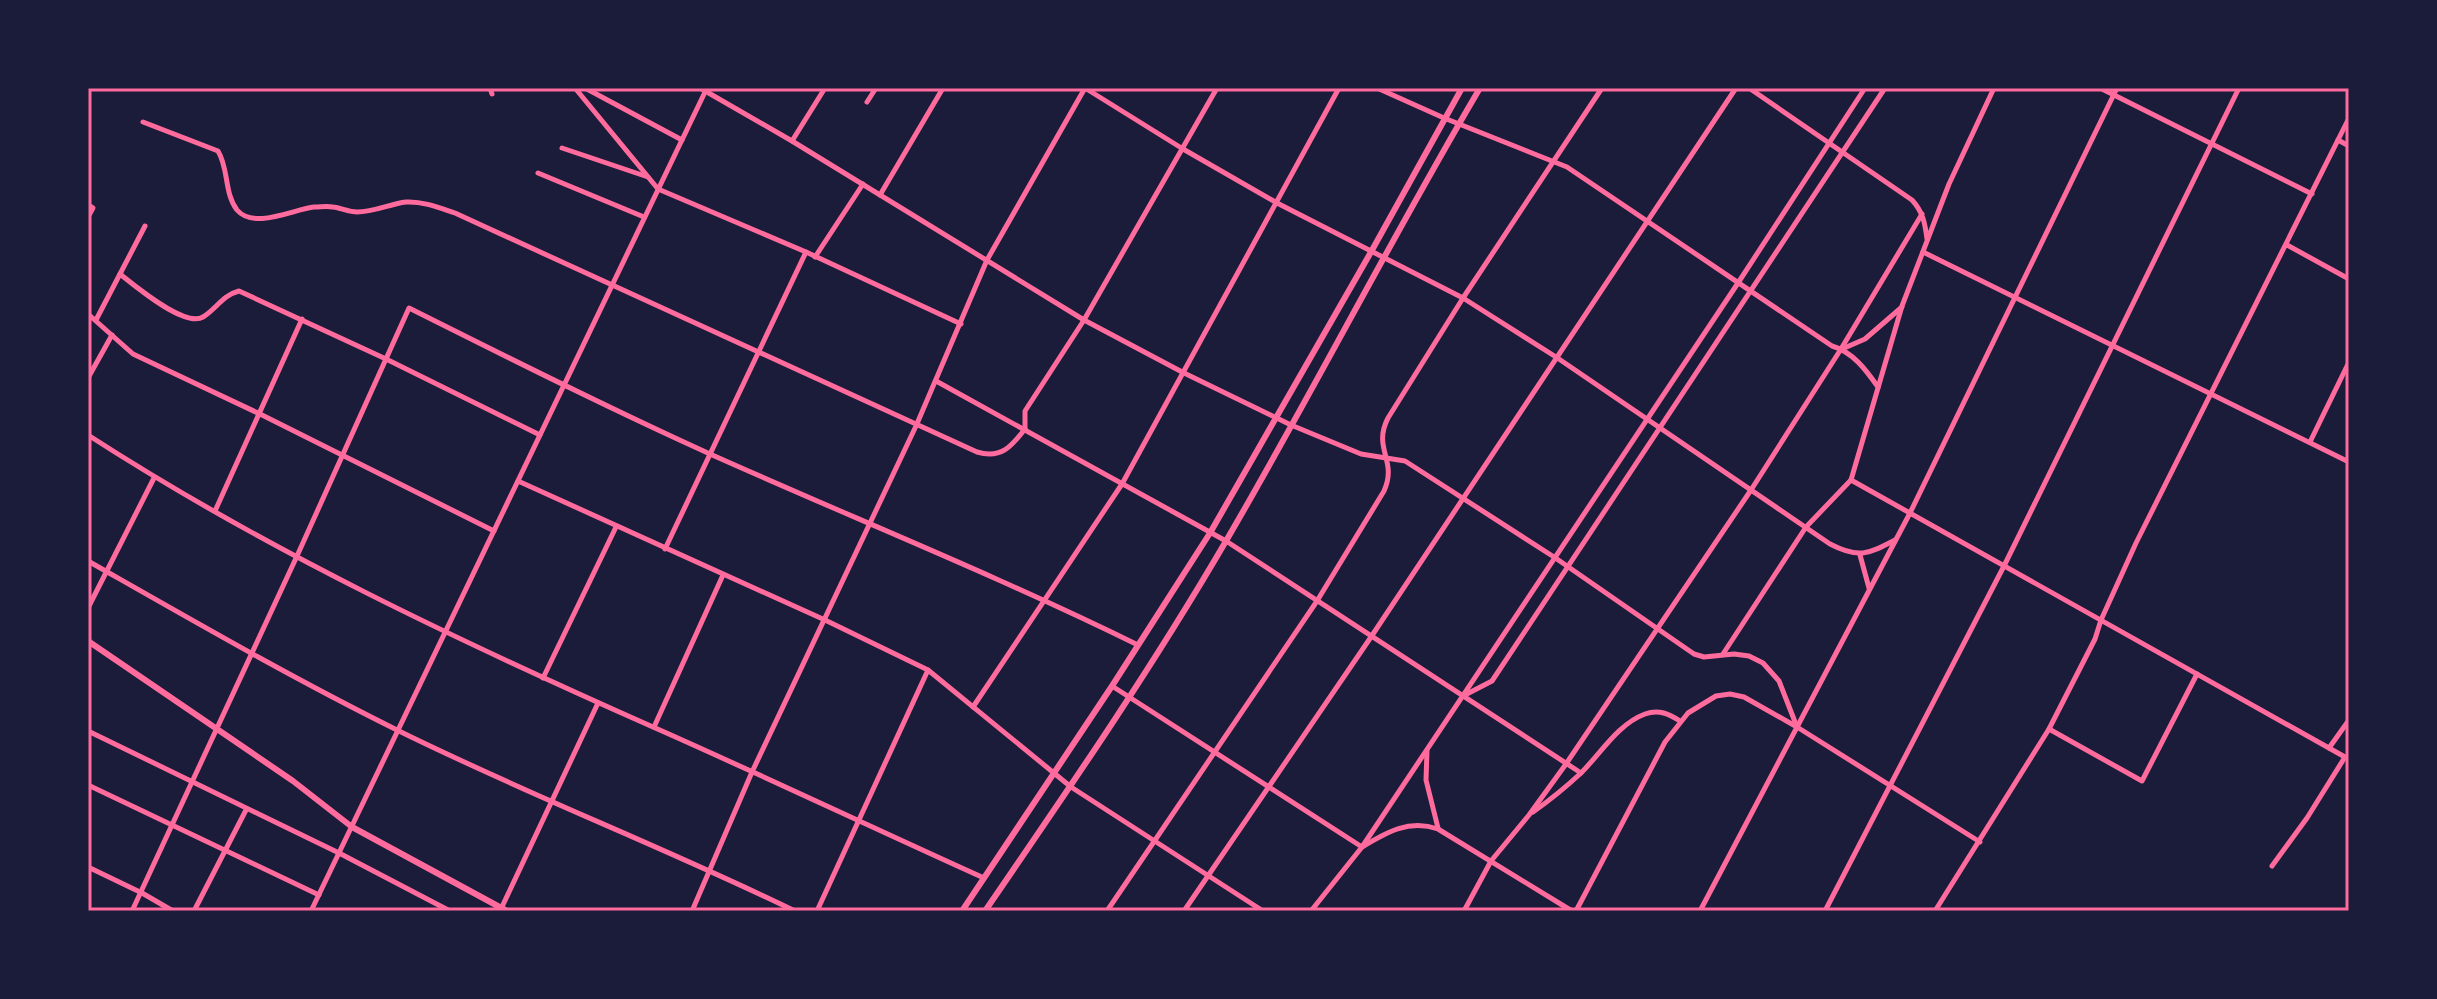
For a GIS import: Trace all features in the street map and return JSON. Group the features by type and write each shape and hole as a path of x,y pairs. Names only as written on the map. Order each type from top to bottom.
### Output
{"street":[{"path":"575,88 658,189 806,252 961,324"},
{"path":"585,88 682,140"},
{"path":"792,141 825,88"},
{"path":"867,102 876,88"},
{"path":"880,195 943,88"},
{"path":"692,911 752,772 916,426 987,260 1085,88 1277,203 1463,298 1844,551 1860,555 1895,540"},
{"path":"143,122 218,151 224,160 230,196 236,209 244,216 258,219 286,215 304,208 331,206 356,212 408,202 422,203 467,218 759,350 916,426 986,455 1003,453 1025,429 1025,411 1084,320 1217,88"},
{"path":"973,707 1122,484 1339,88"},
{"path":"1377,88 1567,167 1857,360 1878,387"},
{"path":"962,911 1210,533 1462,88"},
{"path":"985,911 1131,696 1226,541 1480,88"},
{"path":"1107,911 1317,601 1384,491 1389,474 1381,438 1385,423 1463,298 1602,88"},
{"path":"1184,911 1371,637 1736,88"},
{"path":"1749,88 1912,200 1922,214 1927,240"},
{"path":"1311,911 1362,847 1865,88"},
{"path":"1462,696 1492,681 1885,88"},
{"path":"1723,654 1806,527 1851,480 1902,306 1949,184 1994,88"},
{"path":"2100,88 2312,194"},
{"path":"1700,911 1910,513 2117,88"},
{"path":"1825,911 2004,566 2239,88"},
{"path":"311,911 704,89 1084,320 1291,425 1361,454 1405,461 1554,557 1694,654 1704,657 1723,654 1749,656 1763,663 1783,689 1797,727"},
{"path":"1935,911 2049,729 2095,639 2132,553 2349,118"},
{"path":"2338,140 2349,146"},
{"path":"562,148 649,178"},
{"path":"538,173 645,217"},
{"path":"815,257 863,184"},
{"path":"88,217 90,206"},
{"path":"1464,911 1491,861 1566,764 1751,490 1922,214"},
{"path":"96,320 145,226"},
{"path":"2287,245 2349,279"},
{"path":"665,549 806,252"},
{"path":"1923,252 2349,462"},
{"path":"120,274 188,319 201,319 231,293 239,291 540,435"},
{"path":"1841,349 1865,339 1902,306"},
{"path":"132,911 409,308 563,386 710,454 1045,599 1138,645"},
{"path":"88,314 133,354 494,531"},
{"path":"215,511 302,319"},
{"path":"88,378 112,335"},
{"path":"2310,442 2349,362"},
{"path":"936,381 1226,541 1581,773"},
{"path":"88,435 154,478 445,633 984,878"},
{"path":"88,608 154,478"},
{"path":"1851,480 2345,757 2272,866"},
{"path":"518,481 928,670 1071,787 1263,911"},
{"path":"543,678 616,527"},
{"path":"1860,555 1869,591"},
{"path":"88,561 398,730 795,911"},
{"path":"654,727 723,575"},
{"path":"1168,600 1184,610"},
{"path":"88,641 293,781 352,827 503,910 598,703"},
{"path":"817,911 928,670"},
{"path":"2049,729 2142,781 2197,674"},
{"path":"1112,686 1362,847"},
{"path":"1362,847 1402,826 1423,824 1438,829 1574,911 1665,742 1680,721 1701,703 1730,694 1744,697 1797,727 1980,842"},
{"path":"1529,815 1581,773 1627,724 1646,714 1668,714 1680,721"},
{"path":"2329,748 2349,720"},
{"path":"88,731 339,853 450,911"},
{"path":"1428,748 1426,780 1438,829"},
{"path":"88,785 319,895"},
{"path":"194,911 246,810"},
{"path":"88,867 173,911"}]}
